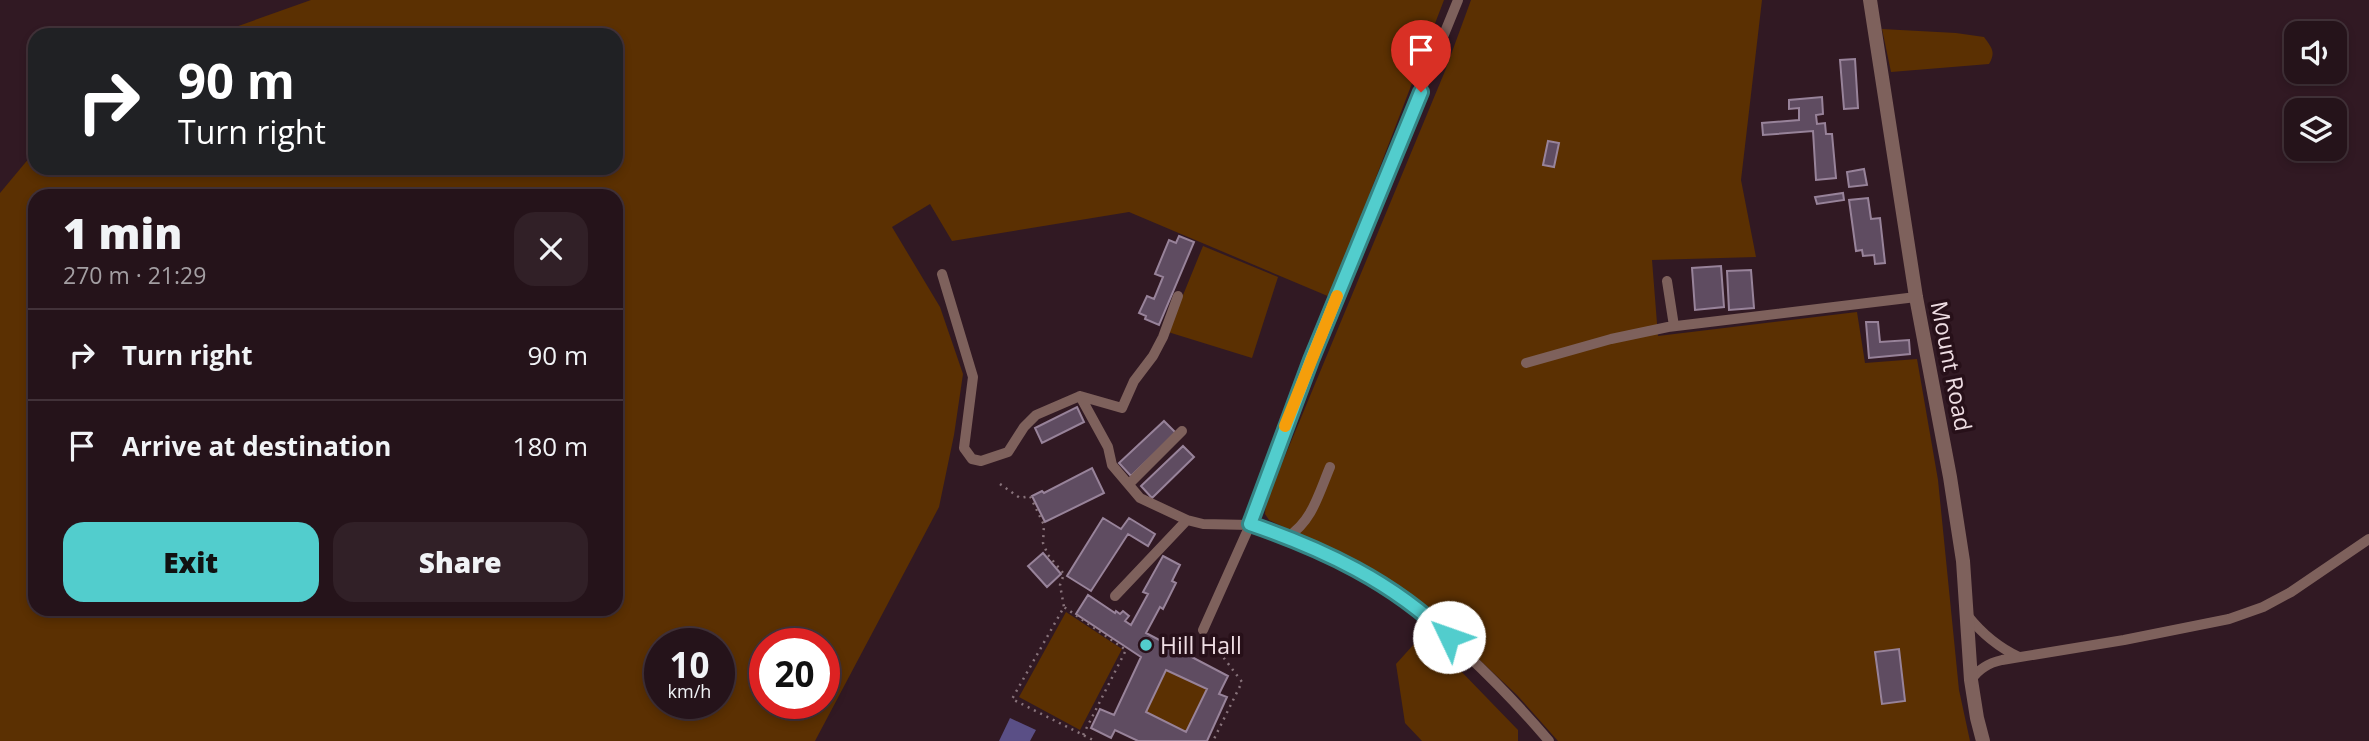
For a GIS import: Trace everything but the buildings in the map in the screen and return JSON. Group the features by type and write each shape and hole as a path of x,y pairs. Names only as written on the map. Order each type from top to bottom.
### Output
{"street":[{"name":"Mount Road","path":"1870,0 1916,297 1963,561 1971,680 1976,718 1983,741"}],"lane":[{"path":"1203,630 1250,524 1348,267 1458,0"},
{"path":"942,274 973,377 964,448 972,459 981,461 1008,452 1036,415 1080,396 1122,408 1134,381 1153,356 1163,337 1178,296"},
{"path":"1667,281 1674,326"},
{"path":"1526,363 1611,339 1674,326 1916,297"},
{"path":"1080,396 1108,447 1112,465 1140,498 1187,520 1203,524 1250,524 1287,537 1348,564 1393,590 1433,621 1515,700 1549,741"},
{"path":"1129,484 1182,431"},
{"path":"1287,537 1307,520 1330,467"},
{"path":"1115,596 1187,520"},
{"path":"1971,680 1977,671 1990,663 2230,619 2263,607 2291,592 2368,542"},
{"path":"1968,616 2002,649 2020,657"}],"path":[{"path":"1000,484 1020,498 1030,496 1044,526 1043,543 1048,555 1064,574 1060,586 1064,607 1012,699 1095,741"},
{"path":"1064,607 1126,650 1083,735"},
{"path":"1203,630 1242,682 1213,741"}],"shaded area":[{"path":"311,0 1444,0 1330,297 1129,212 952,241 930,204 892,227 940,307 963,374 954,435 939,507 840,694 840,628 749,628 749,719 827,719 815,741 0,741 0,193 28,159 28,175 623,175 623,28 233,28"},
{"path":"1471,0 1762,0 1741,180 1756,257 1652,260 1658,336 1857,312 1865,363 1917,359 1938,480 1959,690 1970,741 1558,741 1517,695 1435,618 1395,586 1350,559 1269,520 1265,514 1266,502 1445,71"},
{"path":"1882,29 1984,37 1993,53 1989,64 1891,72"},
{"path":"1203,246 1278,277 1252,358 1168,332"},
{"path":"1066,612 1122,649 1080,730 1019,697"},
{"path":"1424,633 1518,730 1518,741 1422,741 1405,723 1396,664"},
{"path":"1166,670 1207,689 1186,732 1146,712"},
{"path":"1010,718 1036,730 1030,741 999,741"}],"slow traffic":[{"path":"1285,426 1337,296"}],"place":[{"name":"Hill Hall","path":"1146,645"}],"route":[{"path":"1421,92 1311,360 1250,524 1348,564 1393,590 1449,637"}]}
